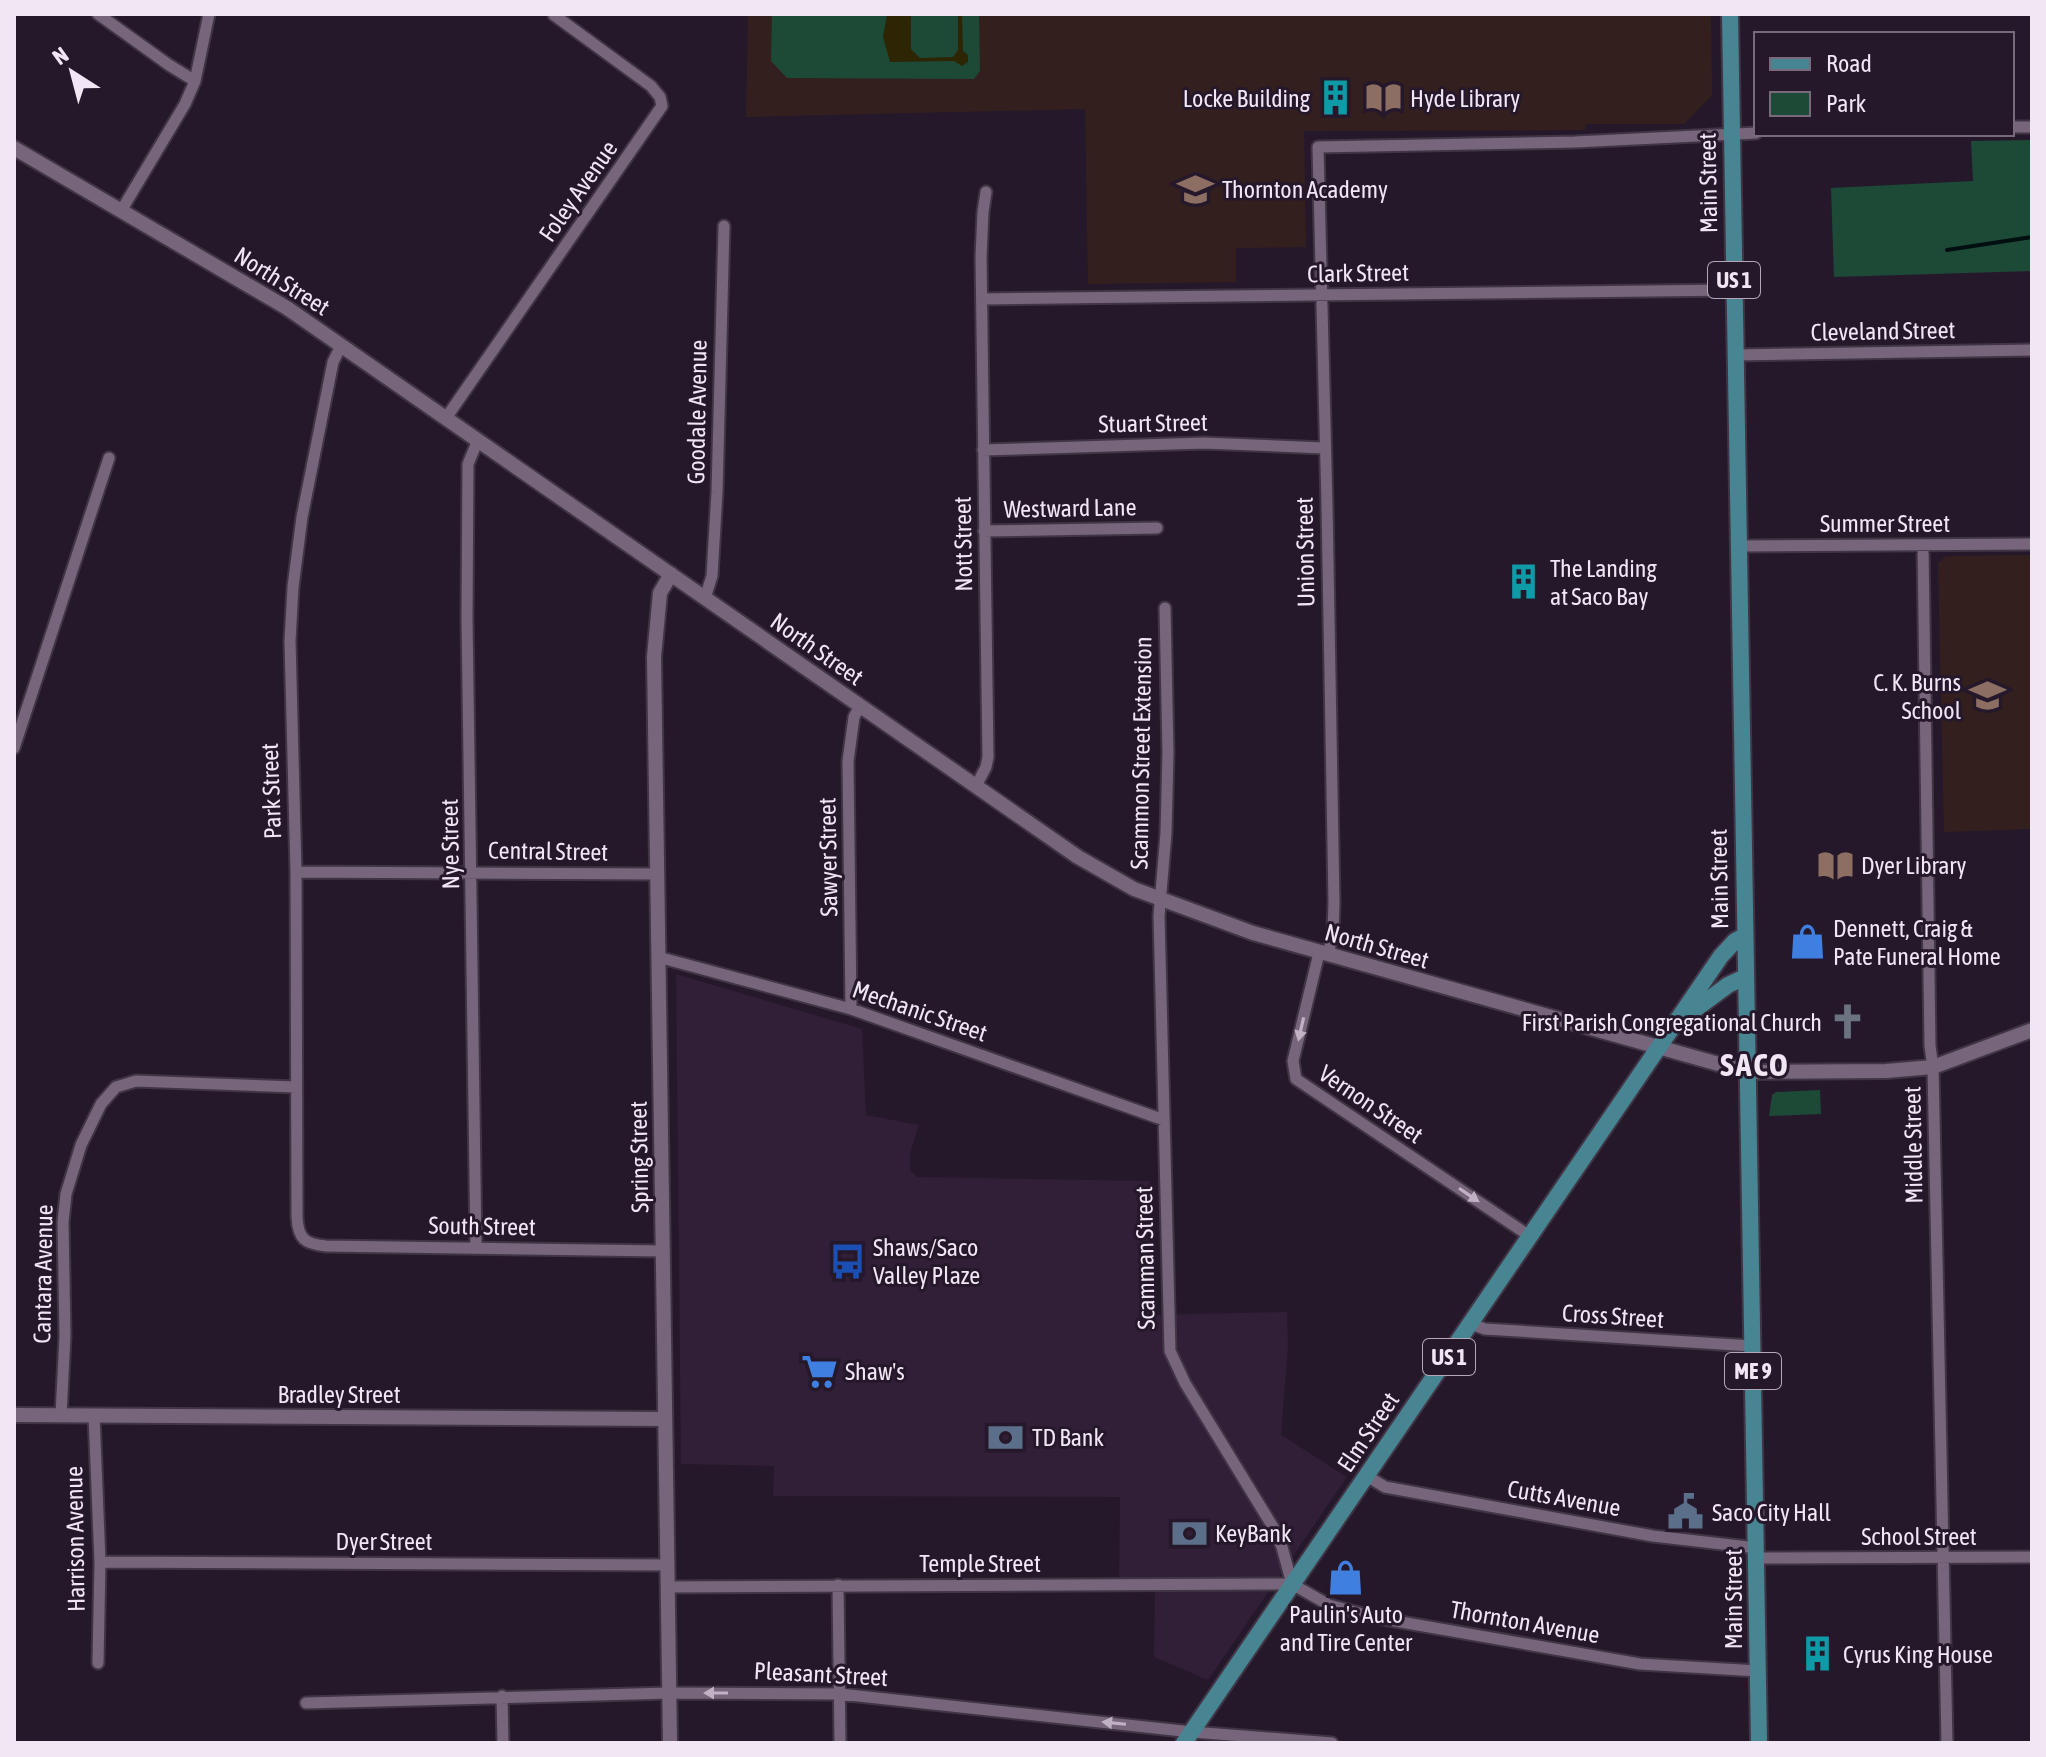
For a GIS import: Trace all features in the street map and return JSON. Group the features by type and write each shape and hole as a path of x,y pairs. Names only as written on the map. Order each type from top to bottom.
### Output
{"main road":[{"name":"Main Street","path":"1730,14 1759,1743"},
{"name":"North Street","path":"14,148 246,283 1097,869 1159,899 1323,954 1747,1072 1886,1071 1933,1067 2032,1030"},
{"name":"Spring Street","path":"670,1743 655,634 660,593 671,574"},
{"name":"Elm Street","path":"1188,1737 1671,1028 1727,948 1744,936"},
{"name":"Elm Street","path":"1671,1028 1728,985 1745,977"},
{"name":"Bradley Street","path":"14,1415 664,1419"}],"street":[{"path":"98,14 195,81"},
{"path":"121,211 185,104 195,81 209,14"},
{"name":"Foley Avenue","path":"446,418 662,106 651,86 554,15"},
{"path":"1731,134 1754,133"},
{"name":"Union Street","path":"1323,954 1333,932 1334,903 1318,147 1575,142 1731,134"},
{"name":"Nott Street","path":"976,786 988,757 982,299 982,223 986,192"},
{"name":"Goodale Avenue","path":"705,598 712,576 717,492 724,226"},
{"name":"Clark Street","path":"982,299 1734,290"},
{"name":"Park Street","path":"302,1240 297,1224 296,872 290,641 293,587 305,500 333,362 341,346"},
{"name":"Cleveland Street","path":"1735,355 2032,350"},
{"name":"Nye Street","path":"476,1248 467,618 468,464 478,440"},
{"name":"Stuart Street","path":"983,450 1204,443 1324,448"},
{"path":"14,748 109,458"},
{"name":"Westward Lane","path":"984,531 1157,528"},
{"name":"Summer Street","path":"1738,546 2032,544"},
{"name":"Middle Street","path":"1923,546 1930,1046 1933,1067 1947,1743"},
{"name":"Scammon Street Extension","path":"1159,899 1166,833 1168,715 1165,608"},
{"name":"Sawyer Street","path":"851,1009 848,761 854,717 860,706"},
{"name":"Central Street","path":"296,872 656,874"},
{"name":"Scamman Street","path":"1159,899 1170,1351 1185,1383 1273,1527 1292,1584"},
{"name":"Vernon Street","path":"1323,954 1293,1061 1296,1079 1531,1237"},
{"name":"Mechanic Street","path":"658,957 851,1009 1164,1120"},
{"name":"Cantara Avenue","path":"61,1415 65,1336 64,1209 76,1160 104,1098 116,1087 136,1081 296,1087"},
{"name":"South Street","path":"302,1240 326,1246 662,1251"},
{"name":"Cross Street","path":"1471,1324 1485,1329 1752,1346"},
{"name":"Harrison Avenue","path":"94,1415 100,1562 98,1663"},
{"name":"Cutts Avenue","path":"1367,1476 1385,1487 1757,1553"},
{"name":"School Street","path":"1757,1553 1944,1559 2032,1557"},
{"name":"Dyer Street","path":"100,1562 667,1565"},
{"name":"Temple Street","path":"668,1587 1292,1584"},
{"name":"Thornton Avenue","path":"1292,1584 1329,1605 1378,1618 1640,1664 1758,1671"},
{"path":"838,1585 840,1743"},
{"name":"Pleasant Street","path":"306,1703 670,1693 840,1694 1188,1737 1332,1743"},
{"path":"502,1696 503,1743"}],"shaded area":[{"name":"Thornton Academy","path":"748,14 1711,14 1712,95 1684,124 1586,124 1585,130 1304,131 1306,247 1236,248 1236,282 1088,284 1085,109 746,117"},
{"name":"C. K. Burns School","path":"2032,555 2032,829 1944,832 1938,563 1946,556"},
{"path":"676,974 862,1029 866,1115 919,1125 910,1153 910,1170 917,1177 1150,1181 1152,1315 1287,1312 1288,1345 1281,1435 1347,1477 1208,1680 1154,1657 1155,1582 1119,1582 1120,1497 773,1496 774,1466 681,1464"}],"green space":[{"path":"772,14 979,14 980,71 974,79 787,78 771,61"},
{"path":"2032,140 2032,271 1834,277 1831,188 1973,181 1971,141"},
{"path":"1820,1090 1821,1114 1769,1116 1772,1095 1776,1092"}],"sand":[{"path":"887,14 914,14 911,17 911,49 920,58 953,57 958,50 958,17 955,14 962,14 963,51 968,55 968,62 962,66 954,61 890,62 883,37"}],"waterway":[{"path":"1947,250 2032,237"}],"place":[{"name":"Locke Building","path":"1336,98"},
{"name":"Hyde Library","path":"1384,98"},
{"name":"Thornton Academy","path":"1196,189"},
{"name":"The Landing at Saco Bay","path":"1524,582"},
{"name":"C. K. Burns School","path":"1987,696"},
{"name":"Dyer Library","path":"1835,865"},
{"name":"Dennett, Craig & Pate Funeral Home","path":"1807,942"},
{"name":"First Parish Congregational Church","path":"1848,1022"},
{"name":"Shaws/Saco Valley Plaze","path":"847,1261"},
{"name":"Shaw's","path":"819,1371"},
{"name":"TD Bank","path":"1006,1437"},
{"name":"Saco City Hall","path":"1686,1512"},
{"name":"KeyBank","path":"1189,1533"},
{"name":"Paulin's Auto and Tire Center","path":"1346,1577"},
{"name":"Cyrus King House","path":"1817,1654"}],"district":[{"name":"SACO","path":"1755,1064"}]}
